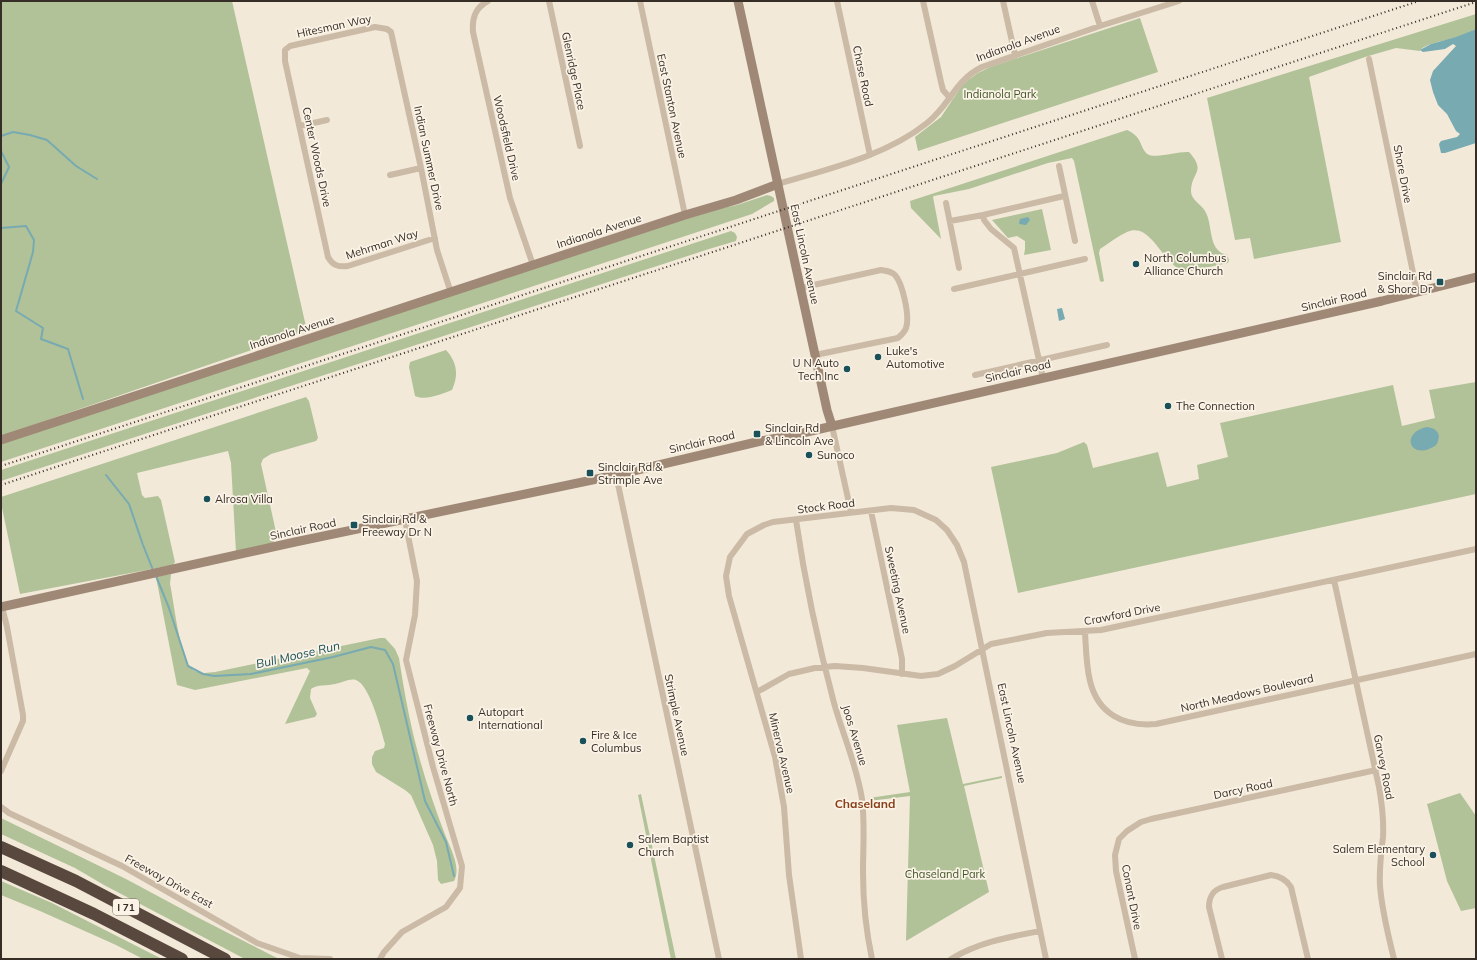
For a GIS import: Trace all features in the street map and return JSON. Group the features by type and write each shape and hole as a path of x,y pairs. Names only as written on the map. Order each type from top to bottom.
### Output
{"highway":[{"name":"I 71","path":"1,847 76,881 225,959"},
{"name":"I 71","path":"1,871 94,914 182,959"}],"main road":[{"name":"East Lincoln Avenue","path":"738,1 826,410 832,426"},
{"name":"Indianola Avenue","path":"1,440 685,215 736,200 778,184"},
{"name":"Sinclair Road","path":"1,607 616,475 1417,292 1476,277"}],"street":[{"name":"Woodsfield Drive","path":"488,1 482,4 475,12 472,22 473,32 510,198 533,265"},
{"name":"Glenridge Place","path":"549,1 580,146"},
{"name":"East Stanton Avenue","path":"640,1 685,215"},
{"name":"Chase Road","path":"837,1 870,155"},
{"path":"923,1 941,82 944,90 950,98"},
{"path":"1003,1 1015,55"},
{"path":"1092,1 1100,26"},
{"name":"Indianola Avenue","path":"778,184 870,155 893,146 917,131 940,112 959,84 974,71 1015,55 1179,1"},
{"name":"Hitesman Way","path":"285,50 296,44 375,27 387,29"},
{"name":"Indian Summer Drive","path":"387,29 393,37 436,238 437,250 451,293"},
{"name":"Center Woods Drive","path":"285,50 285,61 328,257 335,266"},
{"name":"Shore Drive","path":"1369,59 1417,292"},
{"path":"300,126 327,120"},
{"path":"1059,166 1064,196 1075,241"},
{"path":"390,175 421,168"},
{"path":"950,221 983,215 1064,196"},
{"path":"946,203 960,268"},
{"path":"983,215 984,220 991,230 1014,248 1043,378"},
{"name":"Mehrman Way","path":"335,266 348,266 436,238"},
{"path":"954,289 1085,259"},
{"path":"800,288 885,270 896,276 904,298 908,321 906,328 898,338 815,355"},
{"path":"975,375 1107,345"},
{"name":"East Lincoln Avenue","path":"832,426 851,512"},
{"name":"Strimple Avenue","path":"616,475 719,959"},
{"name":"Stock Road","path":"730,557 747,534 773,522 891,508 914,510 936,520"},
{"name":"Sweeting Avenue","path":"871,511 902,659 902,674"},
{"name":"Freeway Drive North","path":"380,959 384,952 402,932 446,907 460,888 462,866 433,767 406,660 415,615 417,581 405,520"},
{"name":"Joos Avenue","path":"796,520 808,595 824,667 858,779 862,800 864,835 863,873 868,939 872,959"},
{"name":"East Lincoln Avenue","path":"936,520 947,530 957,545 964,562 1046,959"},
{"name":"Crawford Drive","path":"757,692 789,674 824,667 835,666 864,668 921,676 938,674 955,666 991,644 1024,636 1047,633 1085,632 1119,626 1476,549"},
{"name":"Minerva Avenue","path":"730,557 726,576 728,596 757,692 775,757 782,791 789,875 801,959"},
{"name":"Garvey Road","path":"1334,580 1376,770 1383,814 1380,885 1382,906 1394,959"},
{"path":"1,607 7,627 23,715 23,722 1,771"},
{"name":"North Meadows Boulevard","path":"1085,632 1087,668 1094,695 1112,716 1122,721 1144,725 1156,724 1476,654"},
{"name":"Darcy Road","path":"1119,839 1133,826 1151,819 1376,770"},
{"name":"Freeway Drive East","path":"1,807 10,813 122,866 257,943 300,958 330,959"},
{"name":"Conant Drive","path":"1119,839 1115,855 1116,871 1135,959"},
{"path":"1222,959 1210,907 1209,900 1211,895 1216,889 1271,875 1283,878 1291,887 1308,959"},
{"path":"951,959 959,954 991,941 1040,931"}],"green space":[{"path":"1,1 232,1 307,331 1,436"},
{"path":"1476,14 1476,29 1455,38 1430,44 1420,51 1396,48 1365,57 1309,77 1341,242 1254,259 1250,238 1235,240 1207,98"},
{"name":"Indianola Park","path":"1140,18 1158,72 918,151 915,137 941,117 961,87 978,73 990,67"},
{"path":"1127,130 1137,137 1144,150 1149,155 1157,156 1189,152 1198,168 1193,180 1191,194 1205,211 1214,243 1221,253 1227,255 1229,260 1228,263 1186,272 1171,262 1144,233 1136,230 1127,232 1100,249 1099,253 1104,281 1100,281 1074,161 1072,158 1048,163 969,189 934,196 941,239 911,208 910,201"},
{"path":"767,195 774,198 774,201 752,214 1,462 1,444 709,211 737,205"},
{"path":"1042,209 1051,250 1024,255 1025,241 1017,236 1008,238 992,220"},
{"path":"731,231 735,233 737,237 736,241 1,481 1,470"},
{"path":"446,350 453,359 456,369 456,379 452,390 439,395 424,398 415,396 409,367 410,362"},
{"path":"1476,382 1476,494 1018,593 991,467 1057,453 1084,442 1087,445 1093,468 1158,452 1167,487 1199,479 1197,465 1228,457 1220,423 1393,385 1402,426 1435,418 1429,390"},
{"path":"306,397 309,401 318,438 316,441 271,454 263,459 261,464 276,532 276,538 273,543 236,552 231,463 228,451 137,473 142,495 145,498 158,496 161,500 175,562 173,565 20,594 1,497"},
{"path":"171,574 170,584 184,656 188,665 193,670 198,672 215,672 385,638 395,649 399,658 412,730 420,760 434,804 456,863 457,869 454,881 441,884 438,880 437,861 433,845 411,795 376,772 372,764 372,757 375,751 384,748 385,744 378,719 366,690 356,680 313,687 311,689 310,698 317,714 315,717 285,724 310,671 307,668 195,690 177,685 156,577"},
{"name":"Chaseland Park","path":"947,718 963,784 1002,776 1002,778 964,786 989,892 906,941 910,796 869,801 869,798 910,792 897,725"},
{"path":"1460,793 1476,816 1476,908 1461,911 1447,881 1427,804"},
{"path":"641,794 676,959 671,959 638,795"},
{"path":"1,818 126,879 279,959 245,959 104,885 75,868 1,834"},
{"path":"1,881 52,903 162,959 143,959 116,945 1,895"}],"water":[{"path":"1476,29 1476,143 1441,153 1439,144 1441,141 1457,137 1460,134 1456,131 1447,114 1438,105 1430,80 1433,71 1456,46 1453,44 1445,49 1423,52 1420,50 1431,44 1456,37"},
{"path":"1028,217 1030,220 1026,225 1019,224 1020,219"},
{"path":"1062,308 1065,319 1059,321 1057,309"},
{"path":"1427,427 1433,428 1437,431 1439,438 1437,444 1422,451 1416,450 1411,443 1411,438 1419,430"}],"waterway":[{"path":"1,136 13,132 47,140 76,166 97,179"},
{"path":"1,151 9,167 1,184"},
{"path":"1,228 26,226 34,240 33,252 16,311 43,328 41,339 68,349 83,399"},
{"name":"Bull Moose Run","path":"106,475 129,504 153,570"},
{"name":"Bull Moose Run","path":"156,576 169,608 188,666 203,674 214,676 251,674 333,657 371,647 385,650 393,664 425,801 446,842 454,876"}],"railway":[{"path":"1,466 1419,1"},
{"path":"1,485 1476,2"}],"place":[{"name":"North Columbus Alliance Church","path":"1136,264"},
{"name":"Sinclair Rd & Shore Dr","path":"1440,282"},
{"name":"Luke's Automotive","path":"878,357"},
{"name":"U N Auto Tech Inc","path":"847,369"},
{"name":"The Connection","path":"1168,406"},
{"name":"Sinclair Rd & Lincoln Ave","path":"757,434"},
{"name":"Sunoco","path":"809,455"},
{"name":"Sinclair Rd & Strimple Ave","path":"590,473"},
{"name":"Alrosa Villa","path":"207,499"},
{"name":"Sinclair Rd & Freeway Dr N","path":"354,525"},
{"name":"Autopart International","path":"470,718"},
{"name":"Fire & Ice Columbus","path":"583,741"},
{"name":"Salem Baptist Church","path":"630,845"},
{"name":"Salem Elementary School","path":"1433,855"}],"district":[{"name":"Chaseland","path":"865,804"}]}
